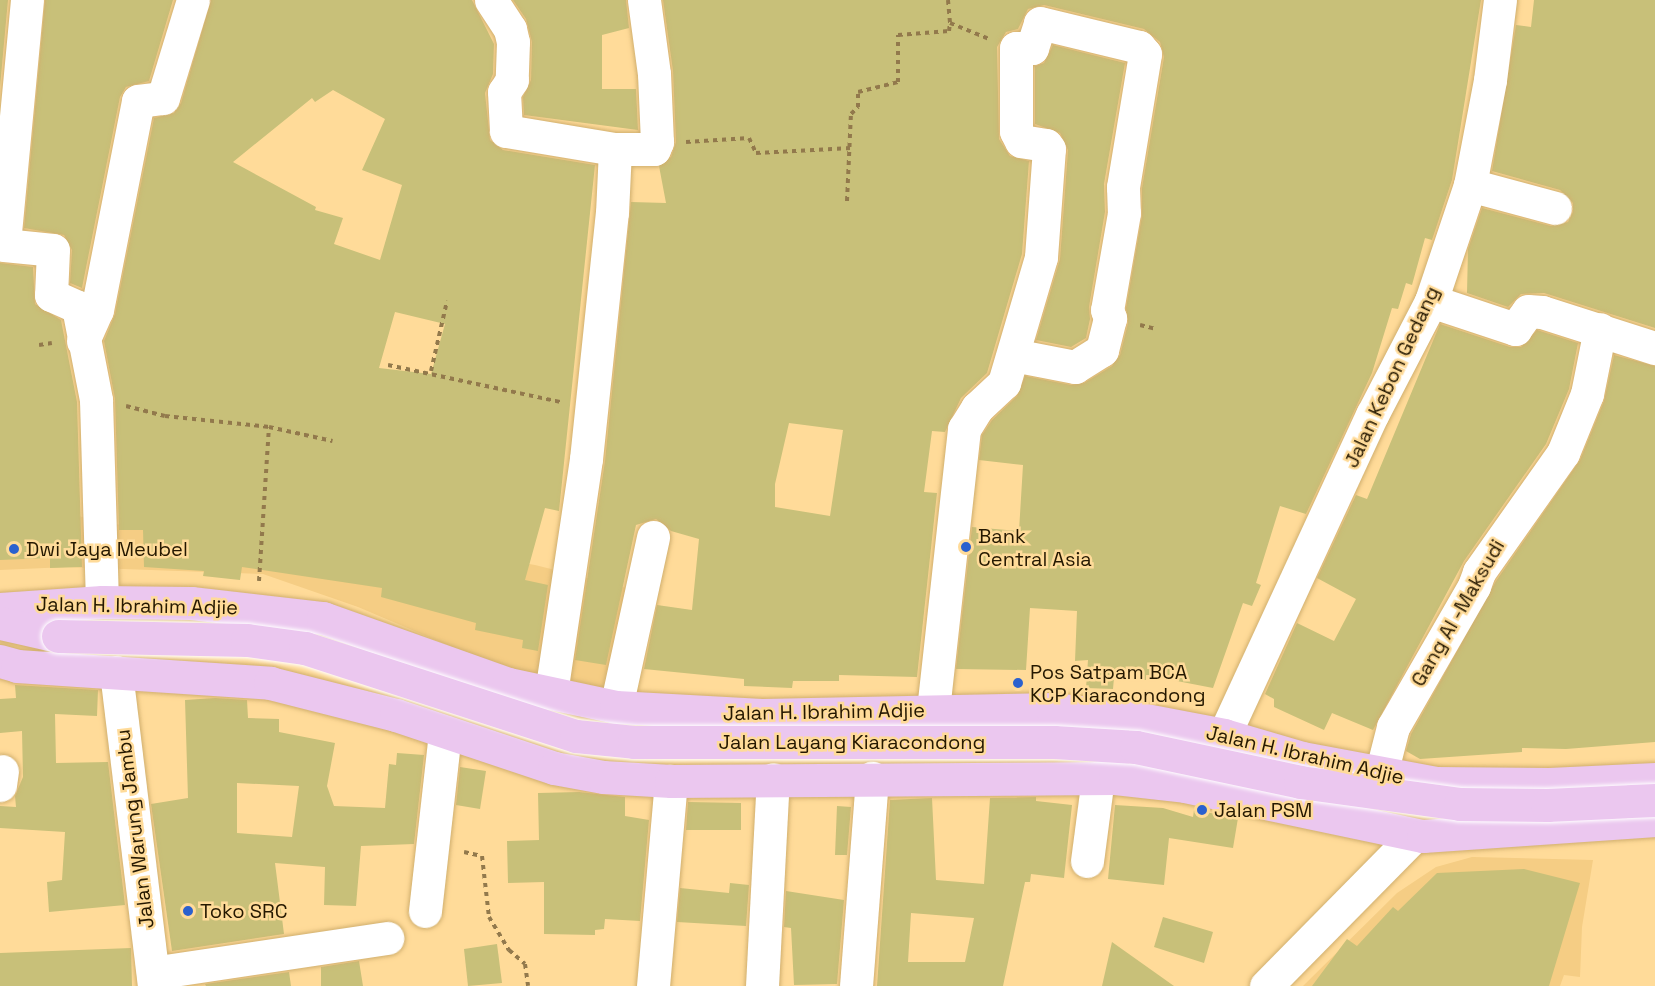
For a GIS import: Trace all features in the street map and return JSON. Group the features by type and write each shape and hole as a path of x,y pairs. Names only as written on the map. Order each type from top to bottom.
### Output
{"main road":[{"name":"Jalan H. Ibrahim Adjie","path":"0,609 102,602 257,608 323,618 508,684 616,707 762,715 1052,709 1135,718 1224,735 1302,758 1435,783 1477,786 1655,778"},
{"name":"Jalan Layang Kiaracondong","path":"0,622 58,636"},
{"name":"Jalan Layang Kiaracondong","path":"0,648 58,636 248,639 305,648 576,736 634,742 1054,742 1136,747 1300,782 1417,800 1547,805 1655,800"},
{"path":"0,661 270,683 342,699 501,752 582,774 671,781 1098,778 1185,786 1409,834 1640,821 1623,781"},
{"path":"1384,775 1377,783 1370,801 1374,820 1409,834 1439,831 1449,811 1443,790 1435,783"}],"street":[{"path":"27,0 4,245 52,250 51,295 78,307 96,400 102,602"},
{"path":"86,349 97,310 138,101 163,98 193,0"},
{"path":"495,7 510,30 513,42 512,80 504,92 506,131 615,149 649,150 657,142 654,74 645,0"},
{"name":"Jalan Kebon Gedang","path":"1224,735 1372,415 1431,301 1470,185 1490,80 1500,0"},
{"path":"933,710 964,429 977,408 1004,383 1041,257 1049,149 1046,145 1019,139 1016,48 1032,48 1040,23 1139,47 1145,54 1123,187 1124,213 1107,310 1110,318 1102,350 1075,367 1014,355"},
{"path":"550,693 591,409 612,213 615,149"},
{"path":"1470,185 1555,208"},
{"path":"1431,301 1507,327 1520,327 1524,315 1532,310 1600,329 1655,348"},
{"name":"Gang Al -Maksudi","path":"1384,775 1393,727 1474,586 1479,572 1563,453 1587,394 1600,329"},
{"path":"616,707 653,537"},
{"name":"Jalan Warung Jambu","path":"116,672 154,980"},
{"path":"426,911 435,849 445,732"},
{"path":"856,986 872,778"},
{"path":"1087,861 1098,778"},
{"path":"762,986 773,779"},
{"path":"652,986 671,781"},
{"path":"1266,986 1409,834"},
{"path":"154,980 387,938"}],"path":[{"path":"848,201 852,148 851,114 858,107 858,92 898,82 898,35 949,31 948,0"},
{"path":"950,23 1016,48"},
{"path":"657,142 749,138 756,153 852,148"},
{"path":"431,371 447,301"},
{"path":"388,365 431,371 591,409"},
{"path":"96,400 165,416 268,428 332,441"},
{"path":"257,608 268,428"},
{"path":"435,849 482,856 489,917 509,950 525,964 528,986"}],"shaded area":[{"path":"0,478 43,509 150,531 385,539 535,565 635,590 611,699 471,655 358,607 263,574 67,567 0,570"},
{"path":"1472,857 1593,860 1582,927 1580,977 1564,975 1560,986 1303,986 1397,893 1436,867"}],"building":[{"path":"0,0 8,0 0,87"},
{"path":"45,0 173,0 149,81 126,87 120,97 82,288 70,283 72,250 64,235 24,228"},
{"path":"211,0 472,0 494,44 493,74 485,93 490,140 503,150 595,165 559,511 545,508 525,580 548,585 538,651 522,648 523,640 475,630 476,623 381,597 382,588 242,567 240,580 203,576 204,571 144,567 143,530 119,530 115,399 104,341 115,314 154,118 174,113 181,103","holes":["333,90 385,119 362,170 402,185 380,260 334,244 343,218 315,210 316,207 233,162 312,98 315,102","395,312 445,324 431,374 379,368"]},
{"path":"513,0 626,0 629,28 602,35 602,89 636,89 638,130 524,115 523,97 531,80 532,42 526,19"},
{"path":"663,0 1481,0 1452,180 1432,240 1425,238 1412,285 1406,283 1398,309 1392,308 1372,373 1306,514 1280,506 1256,583 1261,585 1252,606 1243,603 1213,688 1146,675 1146,680 1114,678 1113,689 1086,688 1088,660 1075,661 1077,611 1030,608 1026,670 956,669 972,527 1019,531 1023,465 979,460 982,435 992,420 1017,396 1025,376 1071,385 1084,383 1112,366 1120,355 1128,323 1126,308 1142,216 1142,188 1164,57 1160,42 1144,29 1044,5 1028,9 1018,29 1006,32 997,47 999,139 1010,156 1029,161 1022,254 987,373 961,398 945,432 932,431 924,492 937,493 917,677 839,675 839,681 793,681 792,688 744,686 744,679 644,669 657,605 692,610 699,539 671,531 656,519 636,525 606,665 575,660 605,461 631,202 666,203 659,166 671,157 676,142 673,71","holes":["789,423 843,430 830,516 775,507 775,484"]},
{"path":"1534,0 1655,0 1655,328 1544,293 1521,294 1508,307 1467,293 1468,249 1482,208 1551,226 1568,222 1573,212 1573,203 1560,190 1492,171 1516,25 1531,27"},
{"path":"1053,45 1125,63 1104,184 1105,212 1089,307 1090,319 1086,338 1071,347 1036,340 1060,259 1068,150 1060,133 1035,124 1035,66 1044,63"},
{"path":"0,263 33,267 35,304 61,320 77,402 82,567 50,568 50,558 0,560"},
{"path":"1440,324 1510,347 1521,347 1537,330 1578,343 1569,389 1546,444 1464,561 1373,730 1332,713 1324,730 1274,707 1274,699 1265,694 1297,623 1334,641 1356,599 1317,578 1356,495 1367,499"},
{"path":"1614,355 1655,366 1655,742 1566,749 1522,748 1522,752 1420,759 1406,751 1411,734 1496,581 1580,460 1604,401"},
{"path":"15,685 98,690 97,716 55,714 56,763 108,762 125,905 49,912 47,882 62,880 65,832 0,828 0,806 16,807 15,796 23,777 22,731 0,733 0,699 16,698"},
{"path":"215,698 247,700 248,718 279,719 279,732 335,743 327,786 334,806 385,808 389,764 396,765 397,753 424,755 414,844 361,846 356,906 324,905 325,867 275,863 284,934 172,951 151,804 188,798 185,700","holes":["237,783 299,786 292,837 237,833"]},
{"path":"460,767 486,771 480,809 456,805"},
{"path":"579,792 625,797 625,816 649,820 640,921 605,919 604,929 595,930 595,935 544,934 544,882 508,883 507,841 539,840 538,793"},
{"path":"1036,797 1036,801 1072,805 1064,878 1031,874 1030,882 1025,882 1003,986 877,986 890,800 932,798 936,880 984,884 990,798","holes":["911,913 974,918 965,962 908,962"]},
{"path":"688,802 741,803 741,830 686,830"},
{"path":"1115,805 1163,808 1193,817 1194,810 1238,818 1233,848 1169,838 1164,885 1108,879"},
{"path":"837,806 851,807 847,855 835,855"},
{"path":"1524,869 1580,883 1549,986 1312,986 1347,939 1357,946 1393,907 1398,911 1437,873"},
{"path":"730,883 749,885 746,926 677,922 680,888 729,893"},
{"path":"786,891 844,900 837,984 794,985 791,928 784,927"},
{"path":"1163,917 1213,932 1204,963 1154,947"},
{"path":"1112,942 1174,986 1102,986"},
{"path":"497,944 502,983 468,986 464,949"},
{"path":"131,948 132,986 0,986 0,953"},
{"path":"359,961 363,986 321,986 321,967"},
{"path":"289,972 291,986 206,986 205,984"}],"place":[{"name":"Bank Central Asia","path":"966,547"},
{"name":"Dwi Jaya Meubel","path":"14,549"},
{"name":"Pos Satpam BCA KCP Kiaracondong","path":"1018,683"},
{"name":"Jalan PSM","path":"1202,810"},
{"name":"Toko SRC","path":"188,911"}]}
